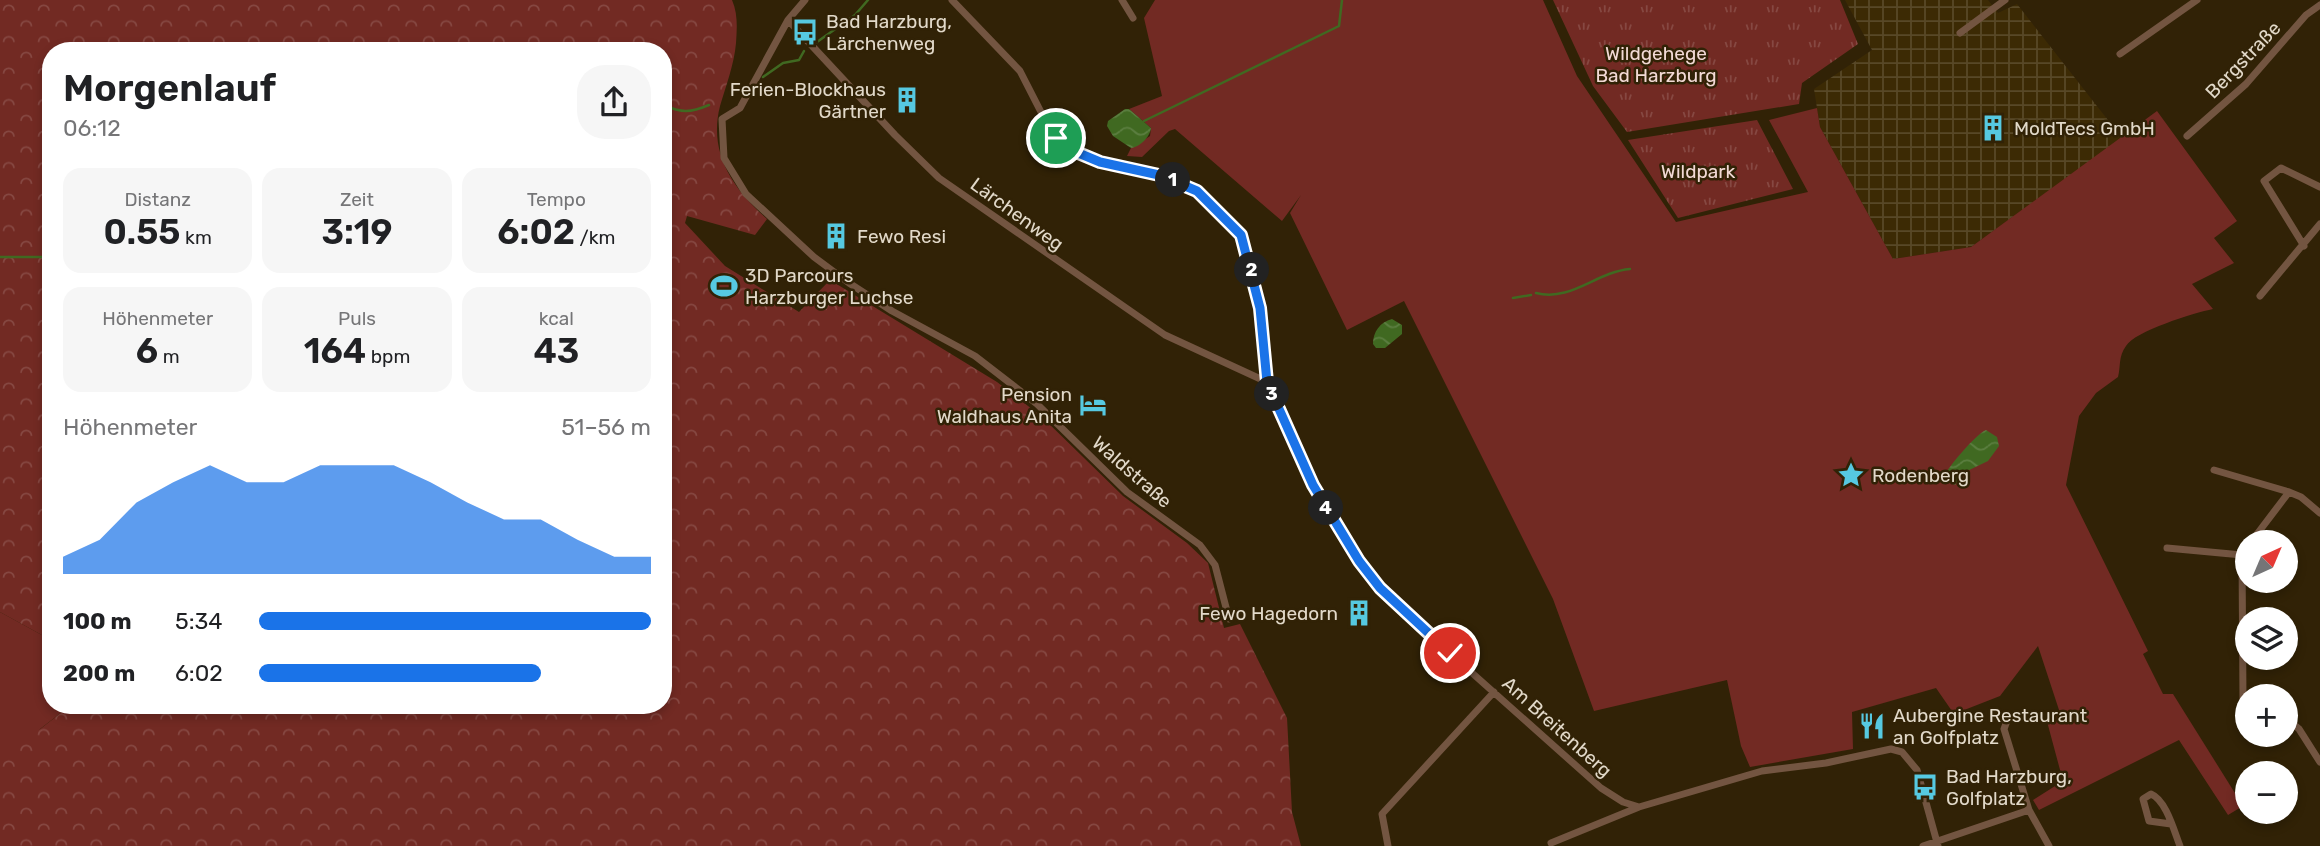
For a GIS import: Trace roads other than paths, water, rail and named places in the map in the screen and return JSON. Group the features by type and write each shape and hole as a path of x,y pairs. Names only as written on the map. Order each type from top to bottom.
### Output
{"street":[{"path":"788,20 805,0"},
{"name":"Am Breitenberg","path":"952,0 1020,71 1042,114 1064,147 1100,162 1178,181 1197,191 1241,235 1260,308 1267,382 1313,485 1359,561 1406,614 1601,788 1623,802 1639,807"},
{"path":"1122,0 1133,18"},
{"path":"1960,33 2005,0"},
{"path":"2120,54 2197,0"},
{"name":"Bergstraße","path":"2188,136 2246,84 2306,15 2320,5"},
{"name":"Waldstraße","path":"788,20 740,108 722,119 724,158 746,194 814,257 849,283 892,311 975,356 1027,396 1127,492 1200,545 1215,565 1229,619"},
{"name":"Lärchenweg","path":"788,20 903,144 939,178 1165,335 1267,382"},
{"path":"2304,246 2264,181 2281,168 2320,187"},
{"path":"2260,296 2320,224"},
{"path":"2214,470 2289,492 2320,513"},
{"path":"2260,530 2289,492"},
{"path":"2167,548 2235,551"},
{"path":"2243,684 2244,593"},
{"path":"1388,846 1382,814 1494,692"},
{"path":"2008,718 2004,729 2029,810 2049,846"},
{"path":"2298,728 2320,762"},
{"path":"1551,843 1639,807 1762,771 1826,763 1891,749 1902,752 1917,770 1937,844"},
{"path":"2171,824 2150,821 2143,799 2151,794 2159,798 2171,824 2180,846"},
{"path":"1923,846 1937,844 2029,810"}],"water":[{"path":"1129,109 1151,128 1144,141 1131,148 1113,136 1107,126 1108,121"},
{"path":"1392,319 1402,325 1402,334 1385,348 1376,348 1373,340 1376,332 1384,322"},
{"path":"1986,430 1997,437 1999,446 1988,461 1963,473 1955,485 1943,478 1963,451"}],"waterway":[{"path":"817,42 855,15 868,0"},
{"path":"1144,121 1339,26 1342,0"},
{"path":"763,77 783,63 799,60 804,51"},
{"path":"672,108 686,111 709,105"},
{"path":"0,257 42,257"},
{"path":"1536,293 1561,293 1606,275 1630,269"},
{"path":"1513,298 1531,295"}],"place":[{"name":"Bad Harzburg, Lärchenweg","path":"805,32"},
{"name":"Ferien-Blockhaus Gärtner","path":"907,100"},
{"name":"MoldTecs GmbH","path":"1993,128"},
{"name":"Fewo Resi","path":"836,236"},
{"name":"3D Parcours Harzburger Luchse","path":"724,286"},
{"name":"Pension Waldhaus Anita","path":"1093,405"},
{"name":"Rodenberg","path":"1851,475"},
{"name":"Fewo Hagedorn","path":"1359,613"},
{"name":"Aubergine Restaurant an Golfplatz","path":"1872,726"},
{"name":"Bad Harzburg, Golfplatz","path":"1925,787"}],"park label":[{"name":"Wildgehege Bad Harzburg","path":"1656,64"},
{"name":"Wildpark","path":"1698,171"}]}
